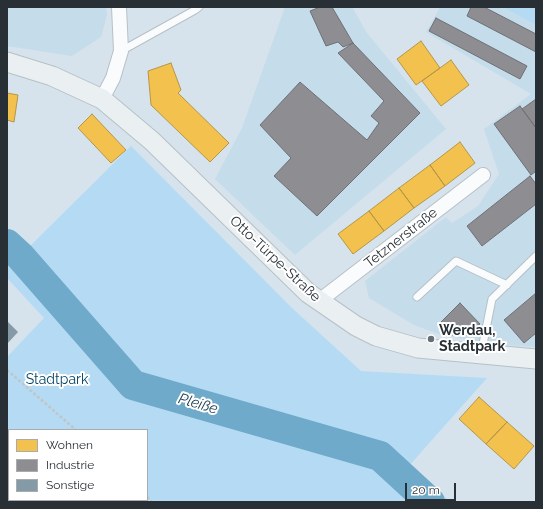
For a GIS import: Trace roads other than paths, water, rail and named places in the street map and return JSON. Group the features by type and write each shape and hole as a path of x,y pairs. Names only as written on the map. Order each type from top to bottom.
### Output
{"main road":[{"name":"Otto-Türpe-Straße","path":"7,62 52,76 102,99 152,141 308,293 356,326 376,336 418,348 536,359"}],"street":[{"path":"102,99 113,78 122,51 119,7"},
{"name":"Tetznerstraße","path":"319,301 483,175"}],"lane":[{"path":"122,51 199,7"},
{"path":"482,354 492,299 536,256"},
{"path":"418,296 456,261 507,285"}],"waterway":[{"name":"Pleiße","path":"7,244 20,256 133,385 380,456 430,502"}],"place":[{"name":"Werdau, Stadtpark","path":"431,339"}],"park label":[{"name":"Stadtpark","path":"57,380"}]}
